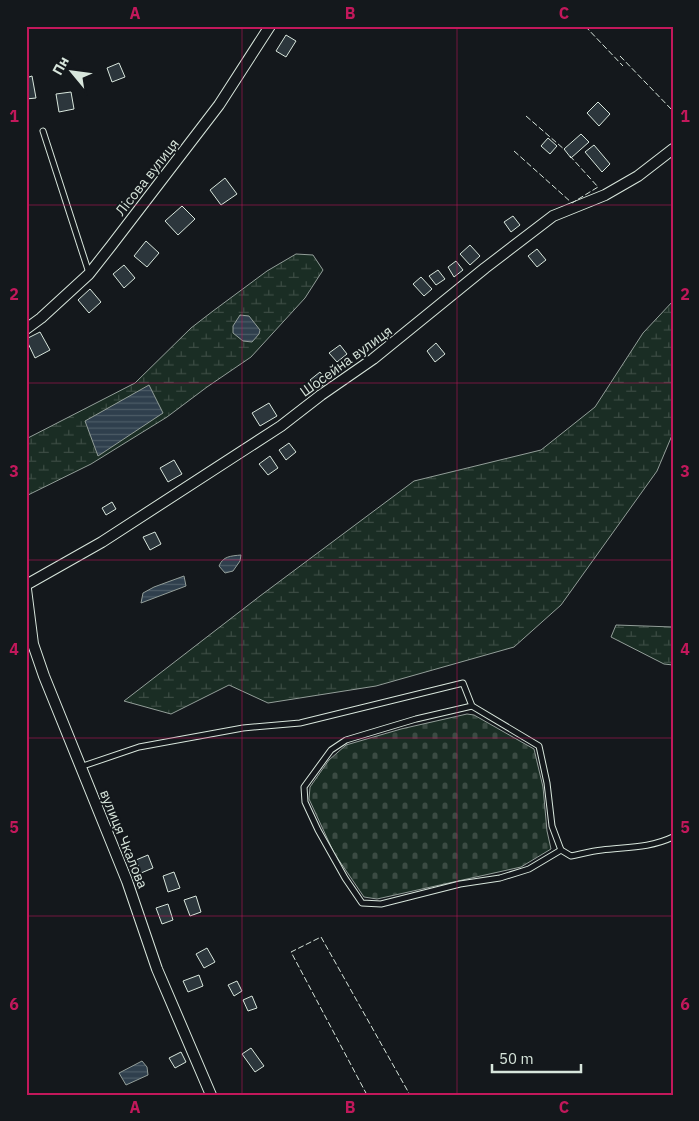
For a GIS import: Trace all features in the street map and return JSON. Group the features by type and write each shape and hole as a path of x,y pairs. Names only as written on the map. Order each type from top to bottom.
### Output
{"street":[{"name":"Лісова вулиця","path":"26,329 41,318 89,274 219,105 270,26"},
{"name":"Шосейна вулиця","path":"26,585 102,542 281,426 321,395 373,359 485,268 553,216 605,195 638,176 673,149"},
{"name":"вулиця Чкалова","path":"26,589 33,644 80,767 128,881 158,969 178,1020 211,1095"}],"lane":[{"path":"43,130 89,274"},
{"path":"80,767 139,748 244,728 300,723 463,683 472,706 539,746 547,783 552,826 561,850 571,856 601,850 632,848 660,843 673,837"},
{"path":"472,706 416,719 346,740 331,750 304,786 304,802 345,878 362,903 381,904 460,884 500,878 529,869 561,850"}],"green space":[{"path":"296,254 313,255 323,270 305,298 251,357 167,417 91,464 26,496 26,439 135,383 191,328 267,271"},
{"path":"673,301 673,433 657,471 561,605 514,647 376,686 268,703 229,685 171,714 124,701 414,481 541,450 595,407 643,333"},
{"path":"616,625 673,627 673,665 664,664 611,637"},
{"path":"467,714 474,715 534,749 543,787 547,831 551,849 521,867 377,899 364,897 334,853 309,799 310,787 329,760 346,745 401,729"}],"water":[{"path":"240,315 249,316 260,330 252,342 243,341 233,333 233,326"},
{"path":"149,385 163,413 98,456 85,421"},
{"path":"241,555 240,561 233,571 225,573 219,566 225,558"},
{"path":"184,576 186,586 141,603 143,593"},
{"path":"142,1061 147,1067 148,1075 126,1085 119,1073"}],"building":[{"path":"286,35 296,41 286,57 276,51"},
{"path":"119,63 125,77 112,82 107,68"},
{"path":"32,76 36,98 26,99 26,78"},
{"path":"71,92 74,109 59,112 56,94"},
{"path":"598,102 610,114 599,126 587,113"},
{"path":"581,134 589,142 571,158 564,149"},
{"path":"548,138 557,146 550,154 541,146"},
{"path":"594,145 610,164 602,172 585,152"},
{"path":"225,178 237,194 221,205 210,190"},
{"path":"182,206 195,219 178,235 165,221"},
{"path":"513,216 520,225 511,232 504,222"},
{"path":"146,241 159,253 147,267 134,256"},
{"path":"470,245 480,256 470,265 460,254"},
{"path":"537,249 546,260 537,267 528,256"},
{"path":"456,261 463,270 454,277 448,267"},
{"path":"124,265 135,278 124,288 113,274"},
{"path":"438,270 445,279 436,285 429,276"},
{"path":"421,277 432,289 424,296 413,284"},
{"path":"90,289 101,302 89,313 78,300"},
{"path":"40,332 50,350 35,358 26,339"},
{"path":"436,343 445,354 435,362 427,351"},
{"path":"340,345 347,354 337,362 329,353"},
{"path":"320,372 327,382 317,390 310,380"},
{"path":"269,403 277,416 260,426 252,413"},
{"path":"289,443 296,452 286,460 279,450"},
{"path":"270,456 278,468 268,475 259,464"},
{"path":"174,460 182,474 168,482 160,468"},
{"path":"112,502 116,509 106,515 102,508"},
{"path":"155,532 161,544 150,550 143,537"},
{"path":"148,855 153,868 141,873 136,860"},
{"path":"174,872 180,888 168,892 163,876"},
{"path":"196,896 201,912 190,916 184,900"},
{"path":"168,904 173,920 162,924 156,908"},
{"path":"207,948 215,962 204,968 196,954"},
{"path":"199,975 203,986 188,992 183,981"},
{"path":"237,981 242,991 234,996 228,985"},
{"path":"252,996 257,1008 248,1011 243,1000"},
{"path":"251,1048 264,1066 255,1072 242,1054"},
{"path":"181,1052 186,1062 175,1068 169,1058"}],"fence":[{"path":"585,26 623,66"},
{"path":"620,56 673,111"},
{"path":"526,116 565,150"},
{"path":"514,151 572,203 598,187 570,156"},
{"path":"367,1095 291,952 321,937 410,1095"}]}
